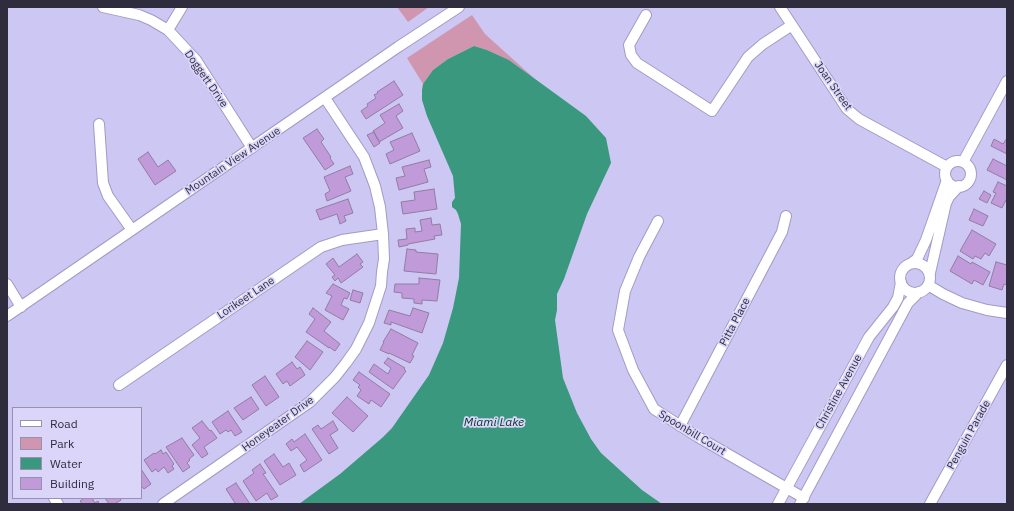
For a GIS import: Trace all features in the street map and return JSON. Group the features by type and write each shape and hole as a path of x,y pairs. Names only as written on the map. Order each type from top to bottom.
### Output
{"street":[{"name":"Doggett Drive","path":"103,7 139,15 168,30 196,60 252,148"},
{"path":"168,30 182,7"},
{"name":"Mountain View Avenue","path":"7,316 459,7"},
{"name":"Joan Street","path":"780,7 848,109 859,119 947,167"},
{"path":"646,15 630,45 631,55 637,63 712,111 748,57 763,44 792,25"},
{"path":"963,162 1007,81"},
{"name":"Honeyeater Drive","path":"163,504 303,408 335,377 356,349 373,313 381,286 384,259 380,207 369,169 358,147 325,98"},
{"path":"99,124 103,183 108,196 132,230"},
{"path":"947,180 926,240 916,259 902,271 901,282 904,288 909,292 919,292 924,290 928,285 946,203 949,197 959,186 966,183 970,176 969,168 963,162 956,161 947,167 945,174 947,180 952,185 959,186"},
{"name":"Pitta Place","path":"680,426 782,232 786,216"},
{"name":"Spoonbill Court","path":"658,221 639,257 625,291 618,330 633,370 654,409 680,426 786,488 802,501"},
{"name":"Lorikeet Lane","path":"119,385 321,247 342,240 383,234"},
{"path":"910,264 916,263 922,265 930,273"},
{"name":"Christine Avenue","path":"778,504 869,337 893,307 898,298 901,282"},
{"path":"7,284 21,307"},
{"path":"928,285 962,303 987,310 1007,313"},
{"name":"Christine Avenue","path":"802,501 908,303 919,292"},
{"name":"Penguin Parade","path":"930,504 1007,365"}],"green space":[{"path":"397,7 429,7 408,22"},
{"path":"472,15 485,34 535,79 509,60 474,46 448,59 433,70 423,84 407,58"}],"water":[{"name":"Miami Lake","path":"474,46 509,60 586,116 606,138 611,163 587,214 564,279 557,294 557,310 555,320 563,378 577,413 591,439 601,453 642,490 662,504 299,504 340,474 392,428 429,375 443,343 453,308 459,278 461,224 456,210 452,207 452,202 455,198 453,176 427,116 422,100 422,90 423,84 433,70 448,59"}],"building":[{"path":"394,81 403,95 366,119 361,111 368,106 367,104 376,98 374,95 378,93 377,92"},
{"path":"399,104 403,111 396,116 403,128 379,142 373,131 385,123 380,115"},
{"path":"317,129 324,139 321,142 334,164 325,170 303,138"},
{"path":"374,132 380,143 374,147 367,135"},
{"path":"412,133 420,151 390,164 386,154 394,150 390,142"},
{"path":"1007,138 1007,154 991,146 994,139 1003,144"},
{"path":"148,152 158,167 168,160 176,171 155,185 138,159"},
{"path":"993,159 1007,166 1007,180 987,170"},
{"path":"429,160 431,167 424,169 428,182 399,190 396,178 405,176 402,167"},
{"path":"350,166 353,174 345,177 351,191 327,201 325,194 330,191 324,177"},
{"path":"998,182 1007,186 1007,198 1002,208 991,203 996,193 993,192"},
{"path":"434,189 437,209 403,214 401,202 415,200 414,192"},
{"path":"984,191 991,195 987,203 979,199"},
{"path":"348,199 353,213 344,216 346,221 340,224 337,214 320,220 316,210"},
{"path":"974,209 988,216 983,226 969,220"},
{"path":"431,218 432,225 440,224 442,235 434,236 435,239 399,247 398,240 407,239 406,229 415,228 415,232 422,231 420,220"},
{"path":"972,230 996,244 989,256 985,253 981,259 975,256 973,259 960,251"},
{"path":"407,249 416,250 416,252 438,254 436,274 404,271"},
{"path":"357,254 363,262 360,264 363,267 341,283 338,278 335,281 332,277 335,275 326,264 333,258 339,267"},
{"path":"958,256 971,264 972,262 990,272 983,285 974,280 972,284 950,271"},
{"path":"996,262 1007,265 1007,285 1004,284 1002,290 989,286"},
{"path":"419,278 440,280 437,301 422,300 422,304 414,303 414,299 402,298 402,293 394,292 395,284 419,284"},
{"path":"333,284 350,293 347,299 344,298 341,305 349,309 343,320 325,310 332,296 326,293"},
{"path":"353,290 363,293 360,303 350,300"},
{"path":"313,308 331,322 324,331 340,344 335,351 306,332 315,319 309,314"},
{"path":"413,308 429,313 422,333 391,322 391,325 384,323 389,310 410,316"},
{"path":"391,329 418,343 410,363 380,350"},
{"path":"307,341 323,352 310,370 295,357"},
{"path":"388,358 405,368 404,369 406,371 393,389 369,372 374,364 388,374 391,368 384,363"},
{"path":"292,362 297,369 300,367 305,375 290,386 287,381 283,384 276,374"},
{"path":"359,372 390,394 381,407 371,400 369,404 357,396 361,390 358,387 360,385 353,380"},
{"path":"265,376 279,397 266,406 252,385"},
{"path":"251,397 259,409 243,420 234,408"},
{"path":"347,397 368,416 353,432 332,413"},
{"path":"228,411 242,432 235,436 231,430 228,432 226,430 220,434 212,422"},
{"path":"202,421 217,438 204,447 208,454 202,458 192,445 200,438 192,428"},
{"path":"333,421 338,430 330,435 338,448 329,454 312,429 318,425 321,429"},
{"path":"305,434 322,460 304,472 300,465 307,460 297,447 291,451 286,444 292,439 294,442"},
{"path":"182,438 194,455 187,463 190,467 183,472 166,447"},
{"path":"161,450 163,454 166,452 174,464 172,466 174,469 168,473 164,467 158,472 156,469 152,472 144,460"},
{"path":"274,454 283,467 289,463 296,475 280,485 264,461"},
{"path":"260,464 266,473 263,474 278,496 271,500 267,493 256,501 243,481 254,473 252,470"},
{"path":"142,470 151,484 144,489 142,487"},
{"path":"236,483 250,504 233,504 235,503 226,489"},
{"path":"83,499 93,499 95,503 98,501 99,504 82,504 80,501"},
{"path":"106,499 121,500 116,503 117,504 109,504"}]}
